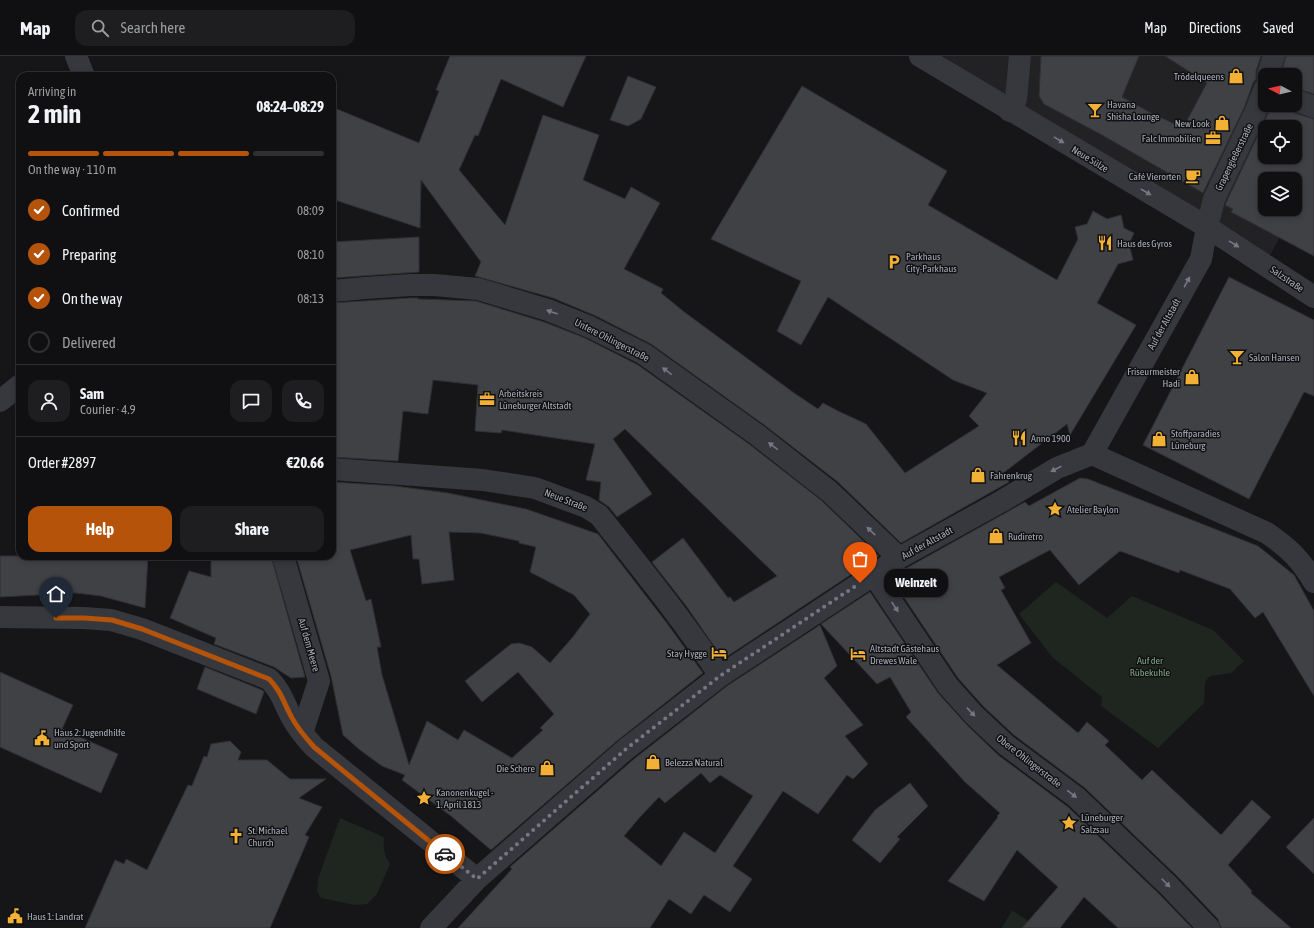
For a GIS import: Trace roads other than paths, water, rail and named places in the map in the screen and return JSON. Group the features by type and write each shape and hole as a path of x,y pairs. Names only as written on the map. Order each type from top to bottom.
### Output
{"street":[{"path":"76,56 82,72"},
{"name":"Neue Sülze","path":"920,56 1261,261"},
{"path":"1018,116 1016,99 1020,56"},
{"path":"1270,68 1274,56"},
{"path":"1302,103 1314,108"},
{"name":"Grapengießerstraße","path":"1207,228 1214,199 1258,106"},
{"name":"Auf der Altstadt","path":"431,928 477,879 626,749 720,676 899,558 1002,501 1057,468 1092,454 1201,259 1207,228"},
{"name":"Salzstraße","path":"1261,261 1314,297"},
{"name":"Untere Ohlingerstraße","path":"336,291 410,285 434,285 478,289 548,310 590,327 644,354 756,434 830,492 899,558"},
{"path":"0,401 16,388"},
{"path":"1092,454 1267,533 1287,547 1304,565 1314,582"},
{"name":"Neue Straße","path":"336,469 483,480 535,488 586,507 600,514 664,597 720,676"},
{"name":"Auf dem Meere","path":"284,560 319,681 308,740"},
{"name":"Obere Ohlingerstraße","path":"873,574 948,686 974,715 1006,745 1076,796 1168,885 1209,928"},
{"path":"0,617 84,618 112,620 142,629 269,679 278,687 292,718 308,740 477,879"}],"place":[{"name":"Trödelqueens","path":"1236,76"},
{"name":"Havana Shisha Lounge","path":"1095,110"},
{"name":"New Look","path":"1222,123"},
{"name":"Falc Immobilien","path":"1213,138"},
{"name":"Café Vierorten","path":"1193,176"},
{"name":"Haus des Gyros","path":"1105,243"},
{"name":"Parkhaus City-Parkhaus","path":"894,262"},
{"name":"Salon Hansen","path":"1237,357"},
{"name":"Friseurmeister Hadi","path":"1192,377"},
{"name":"Arbeitskreis Lüneburger Altstadt","path":"487,399"},
{"name":"Anno 1900","path":"1019,438"},
{"name":"Stoffparadies Lüneburg","path":"1159,439"},
{"name":"Fahrenkrug","path":"978,475"},
{"name":"Atelier Baylon","path":"1055,509"},
{"name":"Rudiretro","path":"996,536"},
{"name":"Weinzeit","path":"860,583"},
{"name":"Stay Hygge","path":"719,653"},
{"name":"Altstadt Gästehaus Drewes Wale","path":"858,654"},
{"name":"Haus 2: Jugendhilfe und Sport","path":"42,738"},
{"name":"Belezza Natural","path":"653,762"},
{"name":"Die Schere","path":"547,768"},
{"name":"Kanonenkugel - 1. April 1813","path":"424,798"},
{"name":"Lüneburger Salzsau","path":"1069,823"},
{"name":"St. Michael Church","path":"236,836"},
{"name":"Haus 1: Landrat","path":"15,916"}],"park label":[{"name":"Auf der Rübekuhle","path":"1150,666"}]}
